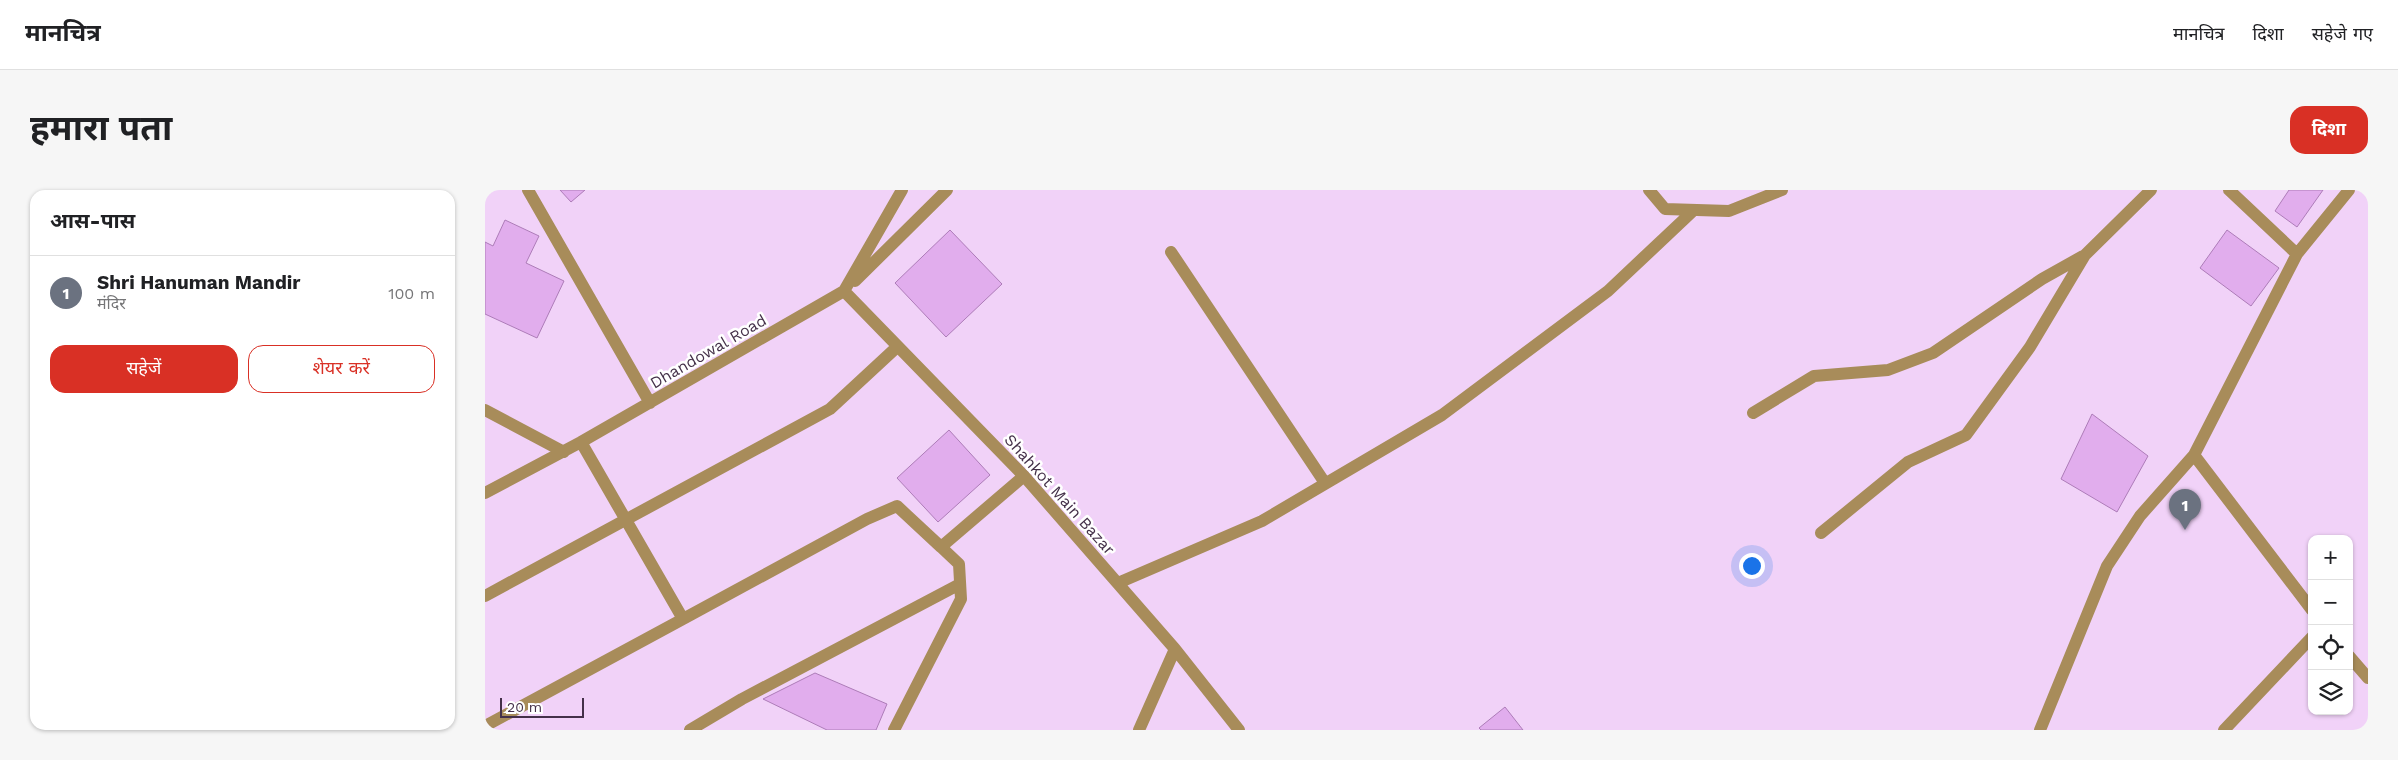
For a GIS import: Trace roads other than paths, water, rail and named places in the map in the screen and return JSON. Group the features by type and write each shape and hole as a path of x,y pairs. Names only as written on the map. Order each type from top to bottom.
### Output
{"street":[{"path":"528,190 650,403"},
{"path":"844,292 901,190"},
{"name":"Dhandowal Road","path":"485,493 564,452 844,292 947,190"},
{"path":"1649,190 1665,209 1729,211 1782,190"},
{"path":"1821,533 1908,462 1966,435 2030,347 2085,255 2151,190"},
{"path":"2229,190 2297,254"},
{"path":"2039,730 2107,566 2141,516 2194,456 2297,254 2349,190"},
{"path":"1118,583 1262,521 1443,415 1608,291 1694,210"},
{"path":"1171,252 1325,483"},
{"path":"1753,413 1815,376 1888,370 1933,354 2042,279 2085,255"},
{"name":"Shahkot Main Bazar","path":"844,292 1024,476 1175,648 1239,730"},
{"path":"485,596 830,409 897,347"},
{"path":"485,410 564,452"},
{"path":"581,442 683,618"},
{"path":"2194,456 2308,605"},
{"path":"941,547 1024,476"},
{"path":"485,726 867,519 897,506 959,564 961,599 894,730"},
{"path":"690,730 741,699 960,584"},
{"path":"2224,730 2308,641"},
{"path":"1139,730 1175,648"},
{"path":"2353,661 2368,678"}],"place":[{"name":"Shri Hanuman Mandir","path":"2185,530"}]}
